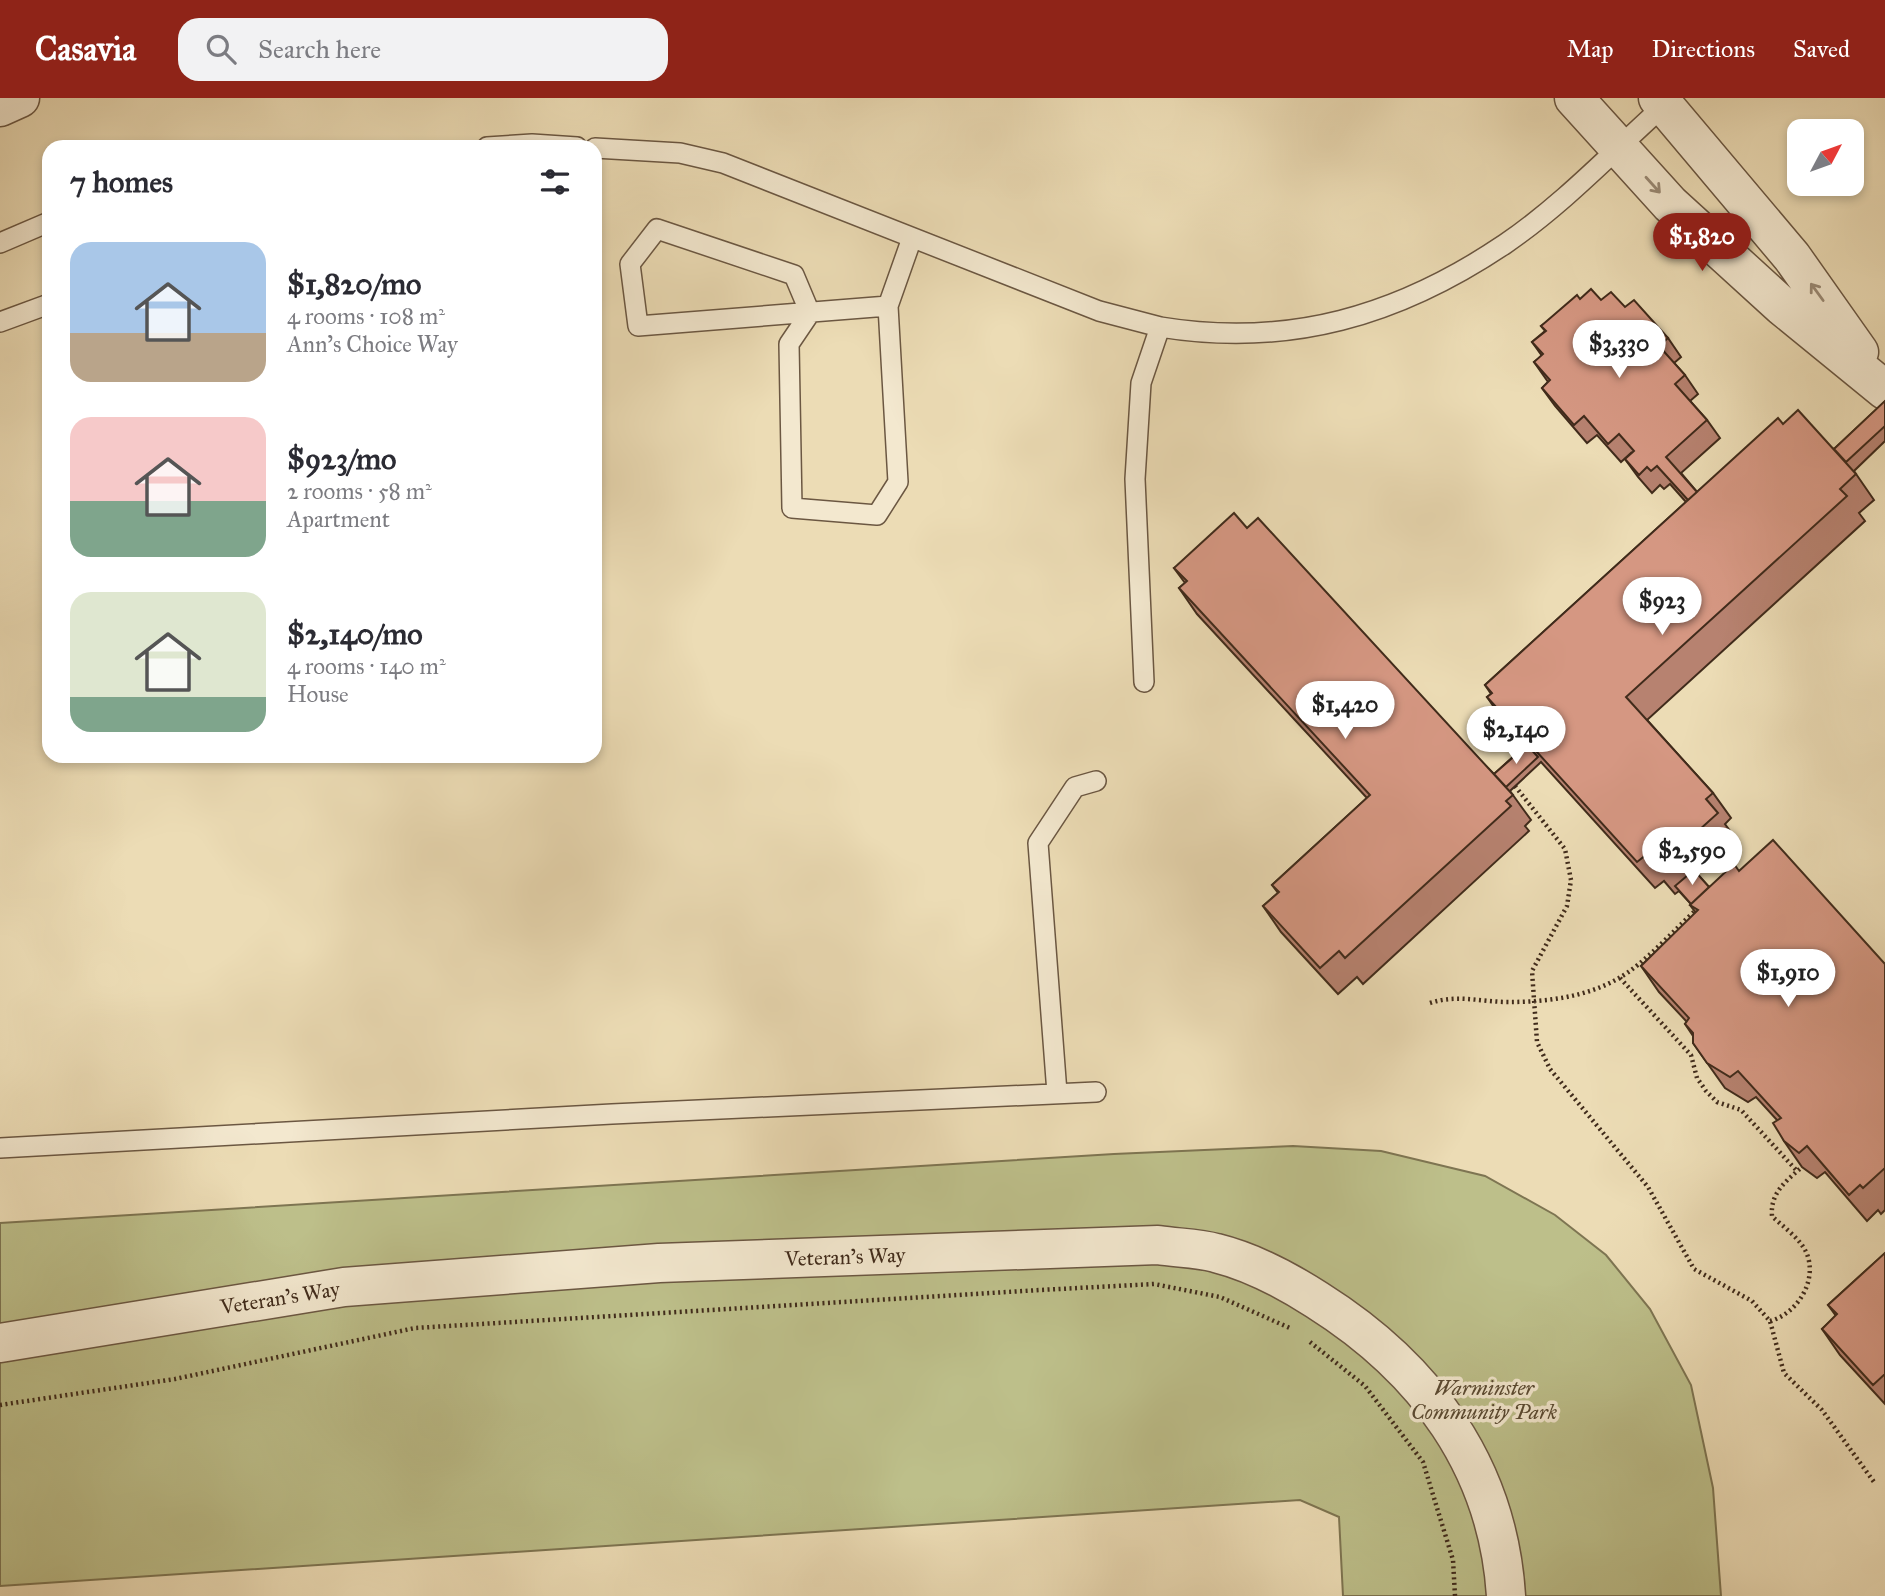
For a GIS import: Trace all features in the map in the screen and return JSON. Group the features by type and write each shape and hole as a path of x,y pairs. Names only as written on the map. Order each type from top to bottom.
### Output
{"street":[{"path":"0,107 20,98"},
{"path":"1574,98 1671,204 1721,251 1782,306 1885,389"},
{"path":"1665,100 1792,257 1885,389"},
{"name":"Veteran's Way","path":"0,1343 372,1285 659,1264 1158,1245 1215,1252 1294,1285 1340,1314 1382,1345 1444,1413 1481,1480 1498,1536 1506,1596"}],"lane":[{"path":"602,148 680,153 723,163 1098,311 1192,332 1282,333 1331,324 1404,302 1504,244 1574,188 1665,100"},
{"path":"0,243 42,225"},
{"path":"810,313 794,275 657,229 630,264 638,326 810,313 888,306"},
{"path":"810,313 789,344 792,509 877,515 898,482 888,306 912,238"},
{"path":"0,322 42,307"},
{"path":"1144,682 1135,479 1141,383 1160,327"},
{"path":"1057,1093 1038,843 1075,788 1096,780"},
{"path":"0,1148 598,1114 1096,1091"}],"path":[{"path":"1515,786 1565,849 1572,880 1567,906 1532,971 1532,1001 1537,1042 1550,1069 1648,1187 1694,1269 1752,1301 1770,1321 1784,1373 1822,1409 1874,1482"},
{"path":"1430,1003 1450,996 1552,1001 1620,978 1696,910"},
{"path":"1620,978 1691,1055 1697,1078 1706,1091 1717,1102 1741,1110 1797,1171"},
{"path":"1770,1321 1781,1318 1792,1310 1805,1291 1810,1275 1808,1255 1772,1216 1771,1205 1776,1192 1802,1167"},
{"path":"0,1405 175,1379 415,1328 1013,1292 1154,1284 1220,1297 1296,1331"},
{"path":"1306,1339 1365,1386 1423,1462 1453,1560 1455,1596"}],"green space":[{"name":"Warminster Community Park","path":"1293,1146 1381,1151 1485,1176 1555,1215 1606,1255 1650,1309 1691,1385 1713,1488 1721,1596 1343,1596 1339,1517 1300,1500 0,1586 0,1223 1114,1154"}],"building":[{"path":"1591,289 1601,300 1611,292 1625,307 1634,300 1668,338 1659,346 1685,375 1675,384 1707,420 1666,457 1697,492 1688,500 1657,466 1651,471 1647,467 1639,475 1625,459 1634,451 1619,434 1608,444 1584,416 1574,425 1542,388 1550,380 1534,362 1543,354 1532,342 1546,331 1541,326 1577,295 1580,299"},
{"path":"1885,401 1885,426 1846,462 1834,449"},
{"path":"1798,410 1856,474 1840,489 1847,496 1626,697 1713,793 1706,799 1718,813 1657,868 1646,855 1637,862 1487,697 1492,693 1485,685 1778,418 1783,424"},
{"path":"1234,513 1247,528 1258,518 1513,795 1506,801 1511,806 1345,958 1339,951 1320,968 1263,906 1279,892 1272,885 1370,795 1179,588 1187,581 1174,568"},
{"path":"1527,745 1538,757 1506,787 1494,774"},
{"path":"1773,840 1885,964 1885,1168 1863,1188 1860,1185 1849,1195 1807,1146 1799,1153 1784,1141 1773,1123 1781,1118 1738,1071 1730,1077 1707,1063 1693,1043 1693,1033 1685,1024 1689,1018 1641,966 1698,910 1690,905 1734,864 1739,871"},
{"path":"1694,870 1709,887 1691,904 1675,886"},
{"path":"1885,1253 1885,1374 1873,1385 1822,1329 1837,1314 1828,1305"}]}
